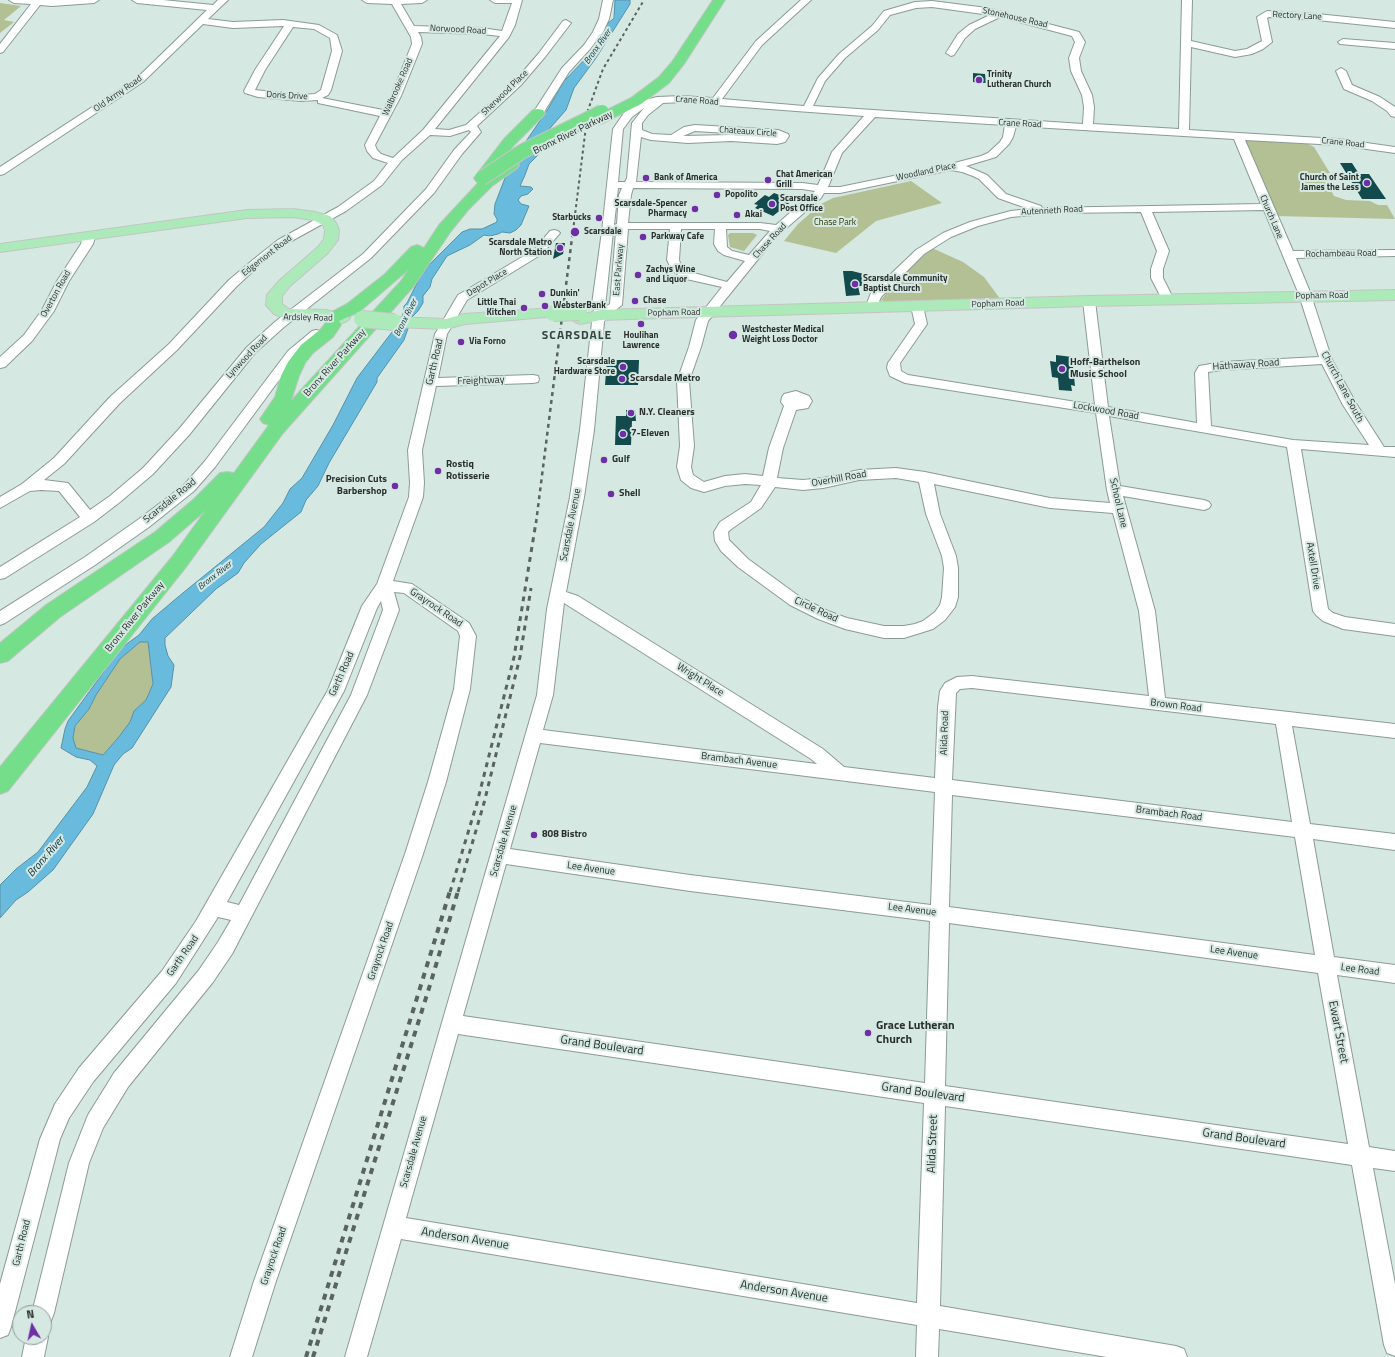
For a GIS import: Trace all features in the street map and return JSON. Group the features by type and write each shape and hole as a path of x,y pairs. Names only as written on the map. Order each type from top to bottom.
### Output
{"highway":[{"path":"653,102 678,76 696,26 706,32 710,15 719,0"},
{"name":"Bronx River Parkway","path":"0,655 53,611 145,549 176,526 212,493 284,408 395,288 411,268 437,228 456,203 483,180 523,151 600,118 636,100 664,80 677,64 696,26"},
{"path":"483,180 509,142 538,112"},
{"path":"600,118 614,119 621,124"},
{"name":"Bronx River Parkway","path":"0,784 179,562 276,429 400,292 457,214 473,196 483,180"},
{"path":"250,449 284,398 290,376 297,362 307,349 327,333 337,320 391,277 437,228"}],"main road":[{"path":"0,248 245,218 278,216 321,221"},
{"name":"Ardsley Road","path":"321,221 324,230 322,243 278,282 267,300 267,305 272,313 277,316 337,320"},
{"name":"Popham Road","path":"337,320 362,319 446,324 464,327 580,315 1089,301 1395,295"}],"street":[{"path":"14,0 37,3 94,0"},
{"path":"137,0 215,8"},
{"name":"Old Army Road","path":"0,172 112,100 140,80 223,0"},
{"path":"367,0 422,0"},
{"path":"495,0 517,1"},
{"path":"538,112 565,70 587,47 598,32 604,19 608,0"},
{"path":"715,102 759,43 806,0"},
{"path":"1184,133 1187,0"},
{"name":"Walbrooke Road","path":"394,1 417,40 416,47 396,96 372,140 370,147 379,157 396,162"},
{"name":"Edgemont Road","path":"0,504 27,487 59,461 115,400 173,347 244,273 282,242 350,204 378,183 396,162 427,132 506,34 517,1"},
{"path":"0,50 37,3"},
{"name":"Stonehouse Road","path":"807,109 821,80 842,56 875,28 891,11 915,4 932,4 958,6 999,14 1076,34 1080,42 1074,58 1076,71 1086,95 1089,107 1088,128"},
{"path":"951,53 961,36 972,27 999,14"},
{"name":"Rectory Lane","path":"1187,43 1235,54 1249,52 1267,42 1262,17 1267,14 1317,17 1393,35"},
{"name":"Doris Drive","path":"201,21 233,25 290,24 316,27 324,30 334,38 337,51 324,93 317,97 301,98 258,94 249,91 260,70 290,24"},
{"name":"Sherwood Place","path":"427,132 450,133 470,127 514,87 542,55 566,23"},
{"name":"Norwood Road","path":"411,29 482,31 506,34"},
{"path":"1343,42 1393,35"},
{"path":"1341,71 1348,87 1376,99 1391,109 1395,114"},
{"name":"Crane Road","path":"653,102 696,100 872,114 1338,142 1395,150"},
{"path":"322,101 387,114"},
{"path":"621,124 632,111 653,102"},
{"path":"636,128 641,116 653,102"},
{"name":"Chase Road","path":"709,312 778,229 815,198 821,190 837,152 872,114"},
{"name":"Woodland Place","path":"612,185 802,186 821,190 845,190 948,168 992,155 1007,140 1011,123"},
{"name":"Chateaux Circle","path":"621,124 636,128 648,136 688,140 731,138 777,141 781,140 784,136 778,133 695,128 688,129 673,138"},
{"name":"East Parkway","path":"621,124 612,185 609,226 600,276 598,304 602,315 616,305 625,195 632,178 636,128"},
{"name":"Lynwood Road","path":"2,570 89,518 115,499 148,471 184,432 246,356 266,336 367,256 430,191 458,152 476,132 475,129 470,127"},
{"name":"Church Lane","path":"1238,136 1305,297"},
{"name":"Chateaux Circle","path":"635,148 646,140 660,137"},
{"path":"983,177 983,165 992,155"},
{"path":"948,168 964,169 983,177 1002,196 1030,206 1056,210"},
{"path":"992,219 1004,206 1002,196"},
{"name":"Autenrieth Road","path":"871,308 876,296 920,252 947,235 974,224 1011,214 1056,210 1267,207"},
{"path":"1145,209 1163,251 1157,269 1157,278 1168,300"},
{"path":"609,226 623,223 676,226 760,226 778,229"},
{"path":"676,226 673,260 676,268 686,274 731,286"},
{"path":"720,226 720,244 722,249 728,253 752,260"},
{"name":"Depot Place","path":"446,324 462,298 538,252 554,233"},
{"name":"Overton Road","path":"0,364 28,338 41,321 89,237"},
{"name":"Rochambeau Road","path":"1288,255 1395,253"},
{"path":"600,276 618,279"},
{"name":"Church Lane South","path":"1305,297 1326,360 1353,410 1379,450"},
{"path":"721,298 733,307 764,310"},
{"name":"School Lane","path":"1089,301 1102,410 1114,490 1147,611 1158,704"},
{"name":"Lockwood Road","path":"917,306 921,324 894,363 893,368 895,374 916,382 1102,410 1293,444 1395,452"},
{"name":"Overhill Road","path":"709,312 701,322 696,344 683,381 687,446 684,467 686,477 696,485 704,487 745,478 803,485 859,475 885,473 912,475 1050,503 1118,508"},
{"name":"Scarsdale Avenue","path":"356,1357 545,695 558,595 577,497 587,426 598,325 602,315"},
{"name":"Scarsdale Road","path":"2,616 90,561 144,523 189,488 210,464 292,354 313,336 337,320"},
{"name":"Garth Road","path":"0,1327 41,1170 50,1139 62,1111 76,1088 97,1060 181,961 214,908 341,680 370,606 384,586 416,497 417,483 415,450 441,334 446,324"},
{"name":"Hathaway Road","path":"1204,429 1201,378 1201,373 1204,369 1222,366 1326,360"},
{"name":"Freightway","path":"430,382 532,379"},
{"name":"Circle Road","path":"791,405 783,425 768,481 768,487 756,505 725,526 721,532 722,541 726,547 743,563 795,601 823,615 845,623 884,632 904,632 928,625 940,616 947,607 952,589 951,568 949,556 933,514 925,478"},
{"name":"Axtell Drive","path":"1293,444 1321,611 1328,617 1343,623 1395,630"},
{"path":"59,461 58,473 63,486 89,518"},
{"path":"27,487 45,485 63,486"},
{"path":"1114,490 1204,505"},
{"path":"45,1305 79,1163 95,1122 121,1080 206,976 225,948 244,914 353,710 391,610 384,586"},
{"name":"Grayrock Road","path":"241,1357 270,1266 438,782 462,689 468,636 464,627 407,588 384,586"},
{"name":"Wright Place","path":"558,595 573,600 810,750 838,772"},
{"path":"341,680 364,684"},
{"name":"Brown Road","path":"957,683 972,682 1395,731"},
{"name":"Alida Road","path":"944,787 946,707 948,690 957,683"},
{"name":"Ewart Street","path":"1283,718 1395,1345"},
{"name":"Brambach Avenue","path":"534,736 838,772 944,787"},
{"name":"Brambach Road","path":"944,787 1395,842"},
{"name":"Alida Street","path":"927,1357 944,787"},
{"name":"Lee Avenue","path":"499,855 690,883 940,914 1326,965"},
{"path":"214,908 244,914"},
{"name":"Lee Road","path":"1326,965 1395,974"},
{"name":"Grand Boulevard","path":"451,1024 1395,1161"},
{"name":"Anderson Avenue","path":"393,1227 1176,1357"},
{"path":"33,1357 35,1345"}],"green space":[{"path":"0,3 21,6 4,20 14,22 0,33"},
{"path":"1242,140 1308,144 1314,147 1330,173 1316,174 1329,186 1334,196 1346,200 1370,201 1378,205 1387,205 1395,219 1276,216"},
{"name":"Chase Park","path":"911,181 942,203 876,221 836,253 784,241 798,224 821,204 833,198"},
{"path":"730,233 753,233 757,235 744,251 730,247 728,235"},
{"path":"932,248 963,262 984,277 1001,300 887,302 881,300 896,281"},
{"path":"140,642 148,642 153,684 146,700 134,711 130,722 103,755 76,748 73,738 75,726 89,709 96,695 120,659"}],"water":[{"name":"Bronx River","path":"615,0 630,0 630,4 596,58 574,88 566,110 544,135 538,155 529,164 520,186 531,187 533,189 528,194 521,196 518,200 521,204 529,206 521,225 510,233 502,232 490,236 484,235 470,245 447,256 432,279 430,287 423,296 423,303 412,317 404,340 377,378 377,382 329,463 318,486 306,500 301,512 261,544 244,563 238,573 216,589 165,638 168,656 174,665 171,687 132,748 123,754 114,765 93,814 53,870 28,892 16,900 0,918 0,885 16,869 38,852 87,787 97,766 90,760 76,757 61,748 68,721 121,648 139,635 152,619 178,597 264,527 283,503 290,489 302,478 333,425 357,378 392,332 398,328 404,311 404,306 419,279 429,265 462,232 470,229 482,229 497,222 494,214 495,204 505,178 518,153 548,109 564,81 590,54 608,23 614,18","holes":["140,642 148,642 153,684 146,700 134,711 130,722 103,755 76,748 73,738 75,726 89,709 96,695 120,659"]}],"building":[{"name":"Trinity Lutheran Church","path":"973,73 985,74 986,83 973,82"},
{"name":"Church of Saint James the Less","path":"1340,163 1352,163 1359,174 1369,174 1386,199 1362,199"},
{"name":"Scarsdale Post Office","path":"774,193 793,200 773,216 755,208 758,205 754,204 765,195 769,197"},
{"name":"Scarsdale Metro North Station","path":"556,243 565,243 563,254 553,259"},
{"name":"Scarsdale Community Baptist Church","path":"843,271 852,271 864,274 866,286 858,286 860,295 846,296"},
{"name":"Hoff-Barthelson Music School","path":"1056,355 1072,357 1075,386 1071,385 1072,391 1059,390 1058,378 1052,377 1050,361 1056,362"},
{"path":"607,360 639,360 638,385 605,385"},
{"name":"7-Eleven","path":"626,410 635,410 636,421 632,421 631,445 615,445 616,416 626,416"}],"railway":[{"path":"573,231 588,110 603,69 644,0"},
{"path":"536,523 573,230"},
{"path":"450,892 477,803 514,657 536,522"},
{"path":"458,892 484,803 520,657 531,588"},
{"path":"306,1357 450,891"},
{"path":"313,1357 458,891"}],"place":[{"name":"Trinity Lutheran Church","path":"979,80"},
{"name":"Bank of America","path":"646,178"},
{"name":"Chat American Grill","path":"768,180"},
{"name":"Church of Saint James the Less","path":"1367,183"},
{"name":"PopoJito","path":"717,195"},
{"name":"Scarsdale Post Office","path":"772,204"},
{"name":"Scarsdale-Spencer Pharmacy","path":"695,209"},
{"name":"Akai","path":"737,215"},
{"name":"Starbucks","path":"599,218"},
{"name":"Scarsdale","path":"575,232"},
{"name":"Parkway Cafe","path":"643,237"},
{"name":"Scarsdale Metro North Station","path":"560,248"},
{"name":"Zachys Wine and Liquor","path":"638,275"},
{"name":"Scarsdale Community Baptist Church","path":"855,284"},
{"name":"Dunkin'","path":"542,294"},
{"name":"Chase","path":"635,301"},
{"name":"WebsterBank","path":"545,306"},
{"name":"Little Thai Kitchen","path":"524,308"},
{"name":"Houlihan Lawrence","path":"641,324"},
{"name":"Westchester Medical Weight Loss Doctor","path":"733,335"},
{"name":"Via Forno","path":"461,342"},
{"name":"Scarsdale Hardware Store","path":"623,367"},
{"name":"Hoff-Barthelson Music School","path":"1062,369"},
{"name":"Scarsdale Metro","path":"622,379"},
{"name":"N.Y. Cleaners","path":"631,413"},
{"name":"7-Eleven","path":"623,434"},
{"name":"Gulf","path":"604,460"},
{"name":"Rostiq Rotisserie","path":"438,471"},
{"name":"Precision Cuts Barbershop","path":"395,486"},
{"name":"Shell","path":"611,494"},
{"name":"808 Bistro","path":"534,835"},
{"name":"Grace Lutheran Church","path":"868,1033"}],"district":[{"name":"SCARSDALE","path":"577,336"}]}
